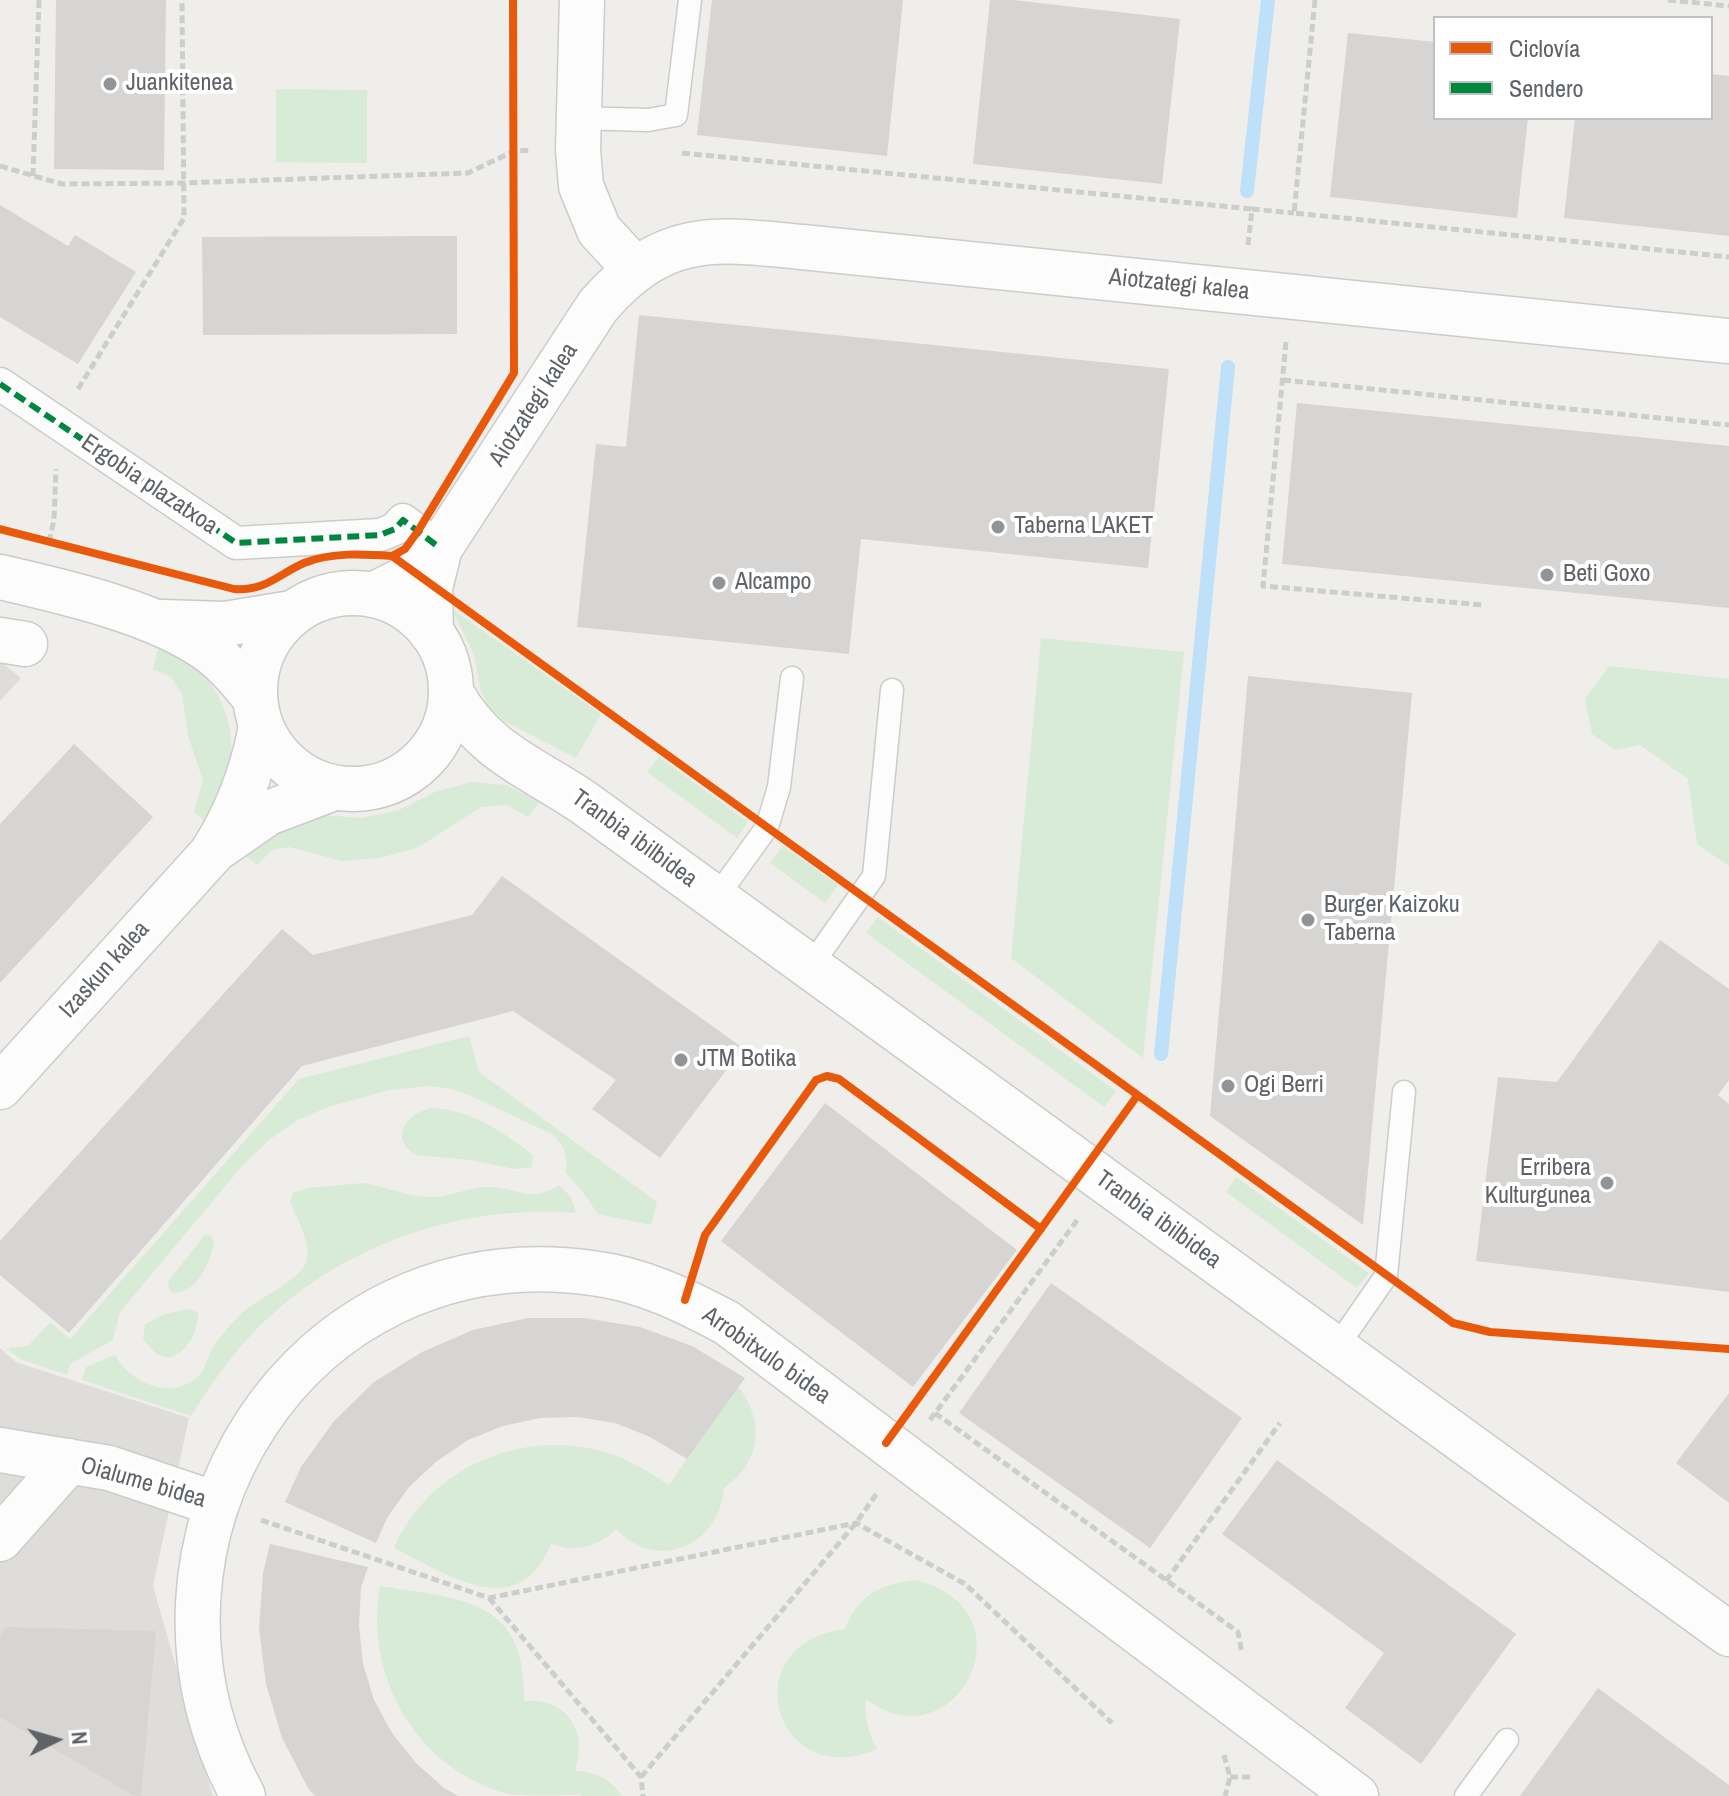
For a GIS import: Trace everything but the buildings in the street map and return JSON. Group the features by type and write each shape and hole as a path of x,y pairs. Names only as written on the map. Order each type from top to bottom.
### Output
{"street":[{"path":"582,0 578,134 581,186 599,230 635,269"},
{"name":"Aiotzategi kalea","path":"375,594 413,575 440,548 598,306 635,269 658,255 683,246 710,241 737,241 1729,341"},
{"name":"Ergobia plazatxoa","path":"0,384 236,543 380,535 395,529 403,520 440,548"},
{"name":"Aiotzategi kalea","path":"431,632 430,588 440,548"},
{"name":"Tranbia ibilbidea","path":"0,577 157,622 185,635 212,653 258,712 277,756 302,776 334,788 366,790 397,780 424,760 439,741 448,718 452,694 449,667 439,643 424,621 402,605 375,594 346,592 317,598 292,613 275,630 263,650 255,673 258,712"},
{"name":"Tranbia ibilbidea","path":"157,622 225,624 292,613"},
{"name":"Tranbia ibilbidea","path":"452,694 473,727 505,756 583,802 1729,1634"},
{"name":"Izaskun kalea","path":"0,1087 211,854 230,825 255,760 258,712"},
{"name":"Tranbia ibilbidea","path":"424,760 466,754 505,756"},
{"name":"Izaskun kalea","path":"211,854 268,813 334,788"},
{"name":"Arrobitxulo bidea","path":"243,1796 220,1741 206,1695 198,1647 199,1587 204,1550 216,1504 234,1460 258,1418 288,1381 324,1347 394,1303 451,1281 497,1272 561,1270 640,1283 685,1300 727,1323 1356,1796"},
{"name":"Oialume bidea","path":"0,1450 109,1468 216,1504"},
{"name":"Oialume bidea","path":"0,1539 69,1461"}],"lane":[{"path":"578,134 676,115 690,0"},
{"path":"716,898 767,827 779,787 792,678"},
{"path":"810,967 874,876 892,690"},
{"path":"1336,1348 1386,1276 1404,1092"},
{"path":"1466,1796 1507,1740"}],"path":[{"path":"33,176 39,0"},
{"path":"49,542 54,520 57,424 184,218 182,0"},
{"path":"1294,213 1315,0"},
{"path":"1668,0 1729,6"},
{"path":"0,166 62,184 468,173 514,151 578,134"},
{"path":"514,135 514,166"},
{"path":"669,153 693,152 1729,257"},
{"path":"1242,292 1252,209"},
{"path":"1274,341 1286,342 1263,586 1483,605"},
{"path":"1283,380 1729,425"},
{"path":"37,538 65,546"},
{"path":"1166,1581 1280,1423"},
{"path":"216,1504 489,1598 856,1523 965,1584 1112,1723"},
{"path":"489,1598 641,1777 643,1796"}],"shaded area":[{"path":"0,661 21,678 0,701"},
{"path":"0,1348 16,1362 189,1418 153,1586 213,1796 0,1796"}],"green space":[{"path":"276,89 367,90 367,163 276,162"},
{"path":"452,609 601,714 576,758 504,721 488,707 480,688 474,655"},
{"path":"1041,638 1184,652 1143,1058 1011,958"},
{"path":"158,648 201,673 218,695 228,722 231,764 226,784 208,824 194,812 203,780 188,736 182,694 171,677 153,669"},
{"path":"1609,666 1729,679 1729,866 1697,844 1688,779 1640,745 1615,750 1592,734 1585,699"},
{"path":"659,757 748,822 737,838 647,772"},
{"path":"471,782 506,785 540,802 528,817 507,805 481,807 419,847 380,858 342,861 289,847 272,850 257,865 243,854 271,829 322,815 362,818 399,810 435,792"},
{"path":"783,846 838,885 825,903 770,863"},
{"path":"878,917 1116,1091 1104,1107 866,933"},
{"path":"469,1036 479,1072 657,1202 651,1225 598,1214 566,1173 565,1152 552,1134 453,1089 431,1086 389,1090 328,1107 298,1120 269,1140 243,1165 120,1312 113,1340 70,1364 67,1375 20,1359 6,1348 28,1346 50,1322 70,1339 299,1079"},
{"path":"431,1108 471,1116 496,1129 533,1156 532,1167 515,1169 469,1160 416,1155 403,1141 404,1127 415,1115"},
{"path":"1236,1177 1369,1273 1357,1288 1226,1192"},
{"path":"364,1183 432,1197 487,1187 540,1194 559,1185 571,1197 576,1213 531,1212 444,1224 361,1254 322,1276 286,1302 253,1333 220,1373 191,1416 82,1380 86,1367 115,1355 131,1374 154,1386 179,1387 191,1382 201,1373 214,1346 238,1317 289,1281 307,1260 303,1231 290,1202 293,1193 307,1188"},
{"path":"205,1235 211,1236 214,1244 201,1276 189,1288 173,1293 168,1287 169,1280"},
{"path":"190,1309 198,1313 198,1320 187,1346 169,1358 156,1354 143,1339 145,1324 165,1314"},
{"path":"738,1386 753,1413 755,1440 752,1453 746,1466 724,1488 720,1508 711,1525 699,1538 684,1547 667,1551 650,1549 632,1542 616,1529 586,1547 568,1548 551,1544 537,1568 520,1582 501,1588 458,1580 394,1548 409,1521 429,1497 452,1477 478,1462 506,1452 536,1446 567,1445 598,1450 626,1460 669,1485"},
{"path":"916,1580 952,1597 972,1621 977,1649 970,1677 953,1699 928,1713 899,1715 866,1699 867,1725 877,1749 842,1757 813,1751 792,1735 780,1712 778,1685 787,1660 809,1640 845,1629 850,1617 872,1593"},
{"path":"380,1586 462,1601 484,1610 501,1623 514,1641 522,1667 524,1701 552,1705 563,1711 576,1730 579,1743 575,1771 602,1777 622,1796 508,1794 475,1782 447,1764 423,1741 389,1685 380,1653 377,1620"}],"waterway":[{"path":"1247,191 1268,0"},
{"path":"1161,1054 1228,367"}],"marked path":[{"path":"0,384 236,543 380,535 395,529 403,520 440,548"}],"cycle path":[{"path":"392,556 405,549 418,531 514,373 513,0"},
{"path":"0,529 234,589 263,585 304,563 325,557 359,554 392,556 1453,1323 1490,1332 1729,1349"},
{"path":"685,1300 705,1235 816,1080 827,1076 839,1079 1041,1229"},
{"path":"886,1443 1137,1096"}],"place":[{"name":"Juankitenea","path":"110,84"},
{"name":"Taberna LAKET","path":"998,527"},
{"name":"Beti Goxo","path":"1547,575"},
{"name":"Alcampo","path":"719,583"},
{"name":"Burger Kaizoku Taberna","path":"1308,920"},
{"name":"JTM Botika","path":"681,1060"},
{"name":"Ogi Berri","path":"1228,1086"},
{"name":"Erribera Kulturgunea","path":"1607,1183"}]}
